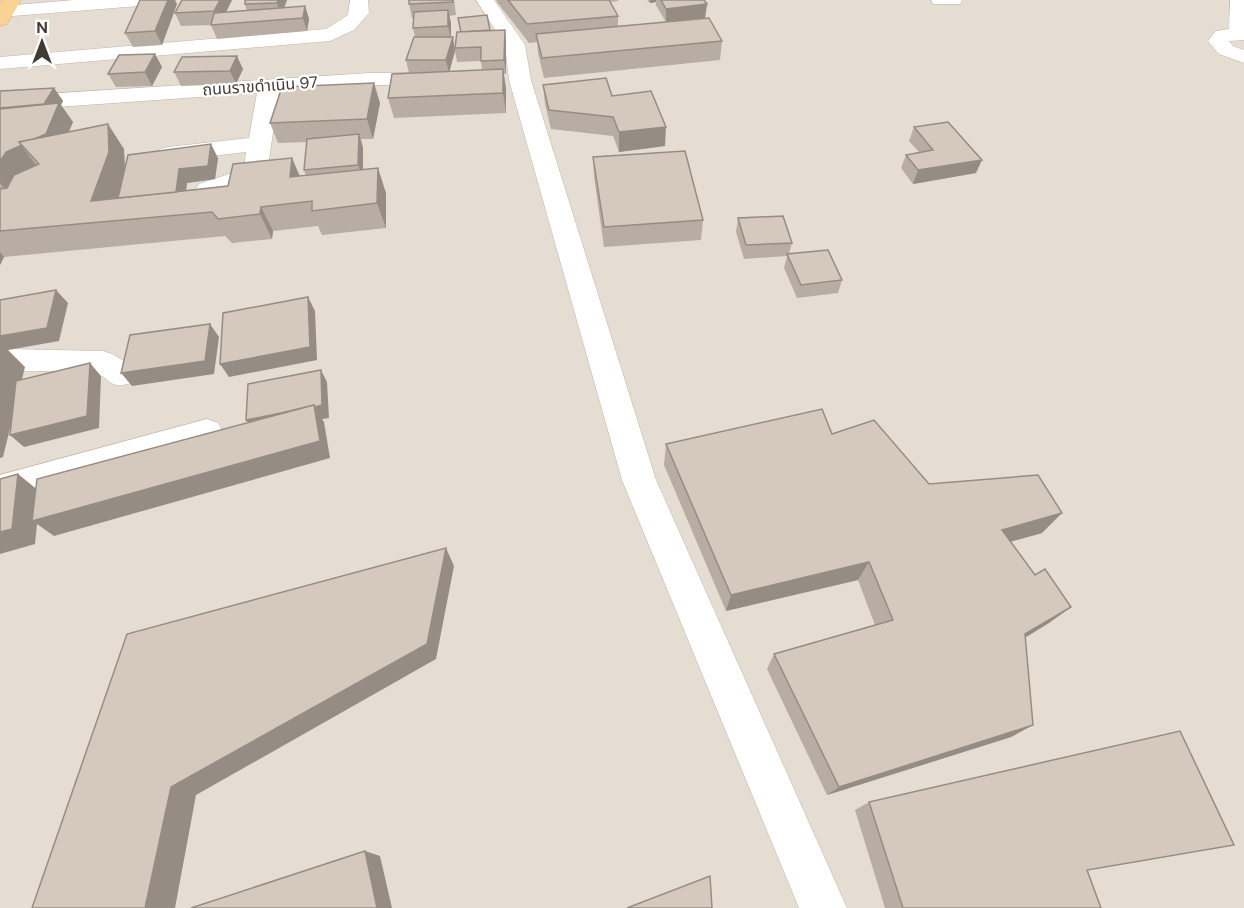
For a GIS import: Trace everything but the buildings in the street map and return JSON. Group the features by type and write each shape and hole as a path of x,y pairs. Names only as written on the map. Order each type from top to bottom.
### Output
{"street":[{"path":"0,63 330,34 345,28 356,18 361,6 359,0"},
{"path":"485,0 527,44 508,80 639,480 671,559 823,908"},
{"path":"940,0 953,0"},
{"path":"1239,0 1241,34 1223,35 1218,41 1226,50 1244,57"},
{"path":"100,54 110,28 130,1"},
{"path":"5,11 130,1"},
{"name":"ถนนราขดำเนิน 97","path":"0,104 369,79 450,79"},
{"path":"208,189 255,173 269,86"},
{"path":"147,156 259,144"},
{"path":"0,362 11,360 103,362 120,375"},
{"path":"0,490 207,432"}],"shaded area":[{"path":"0,0 1244,0 1244,908 0,908"}]}
